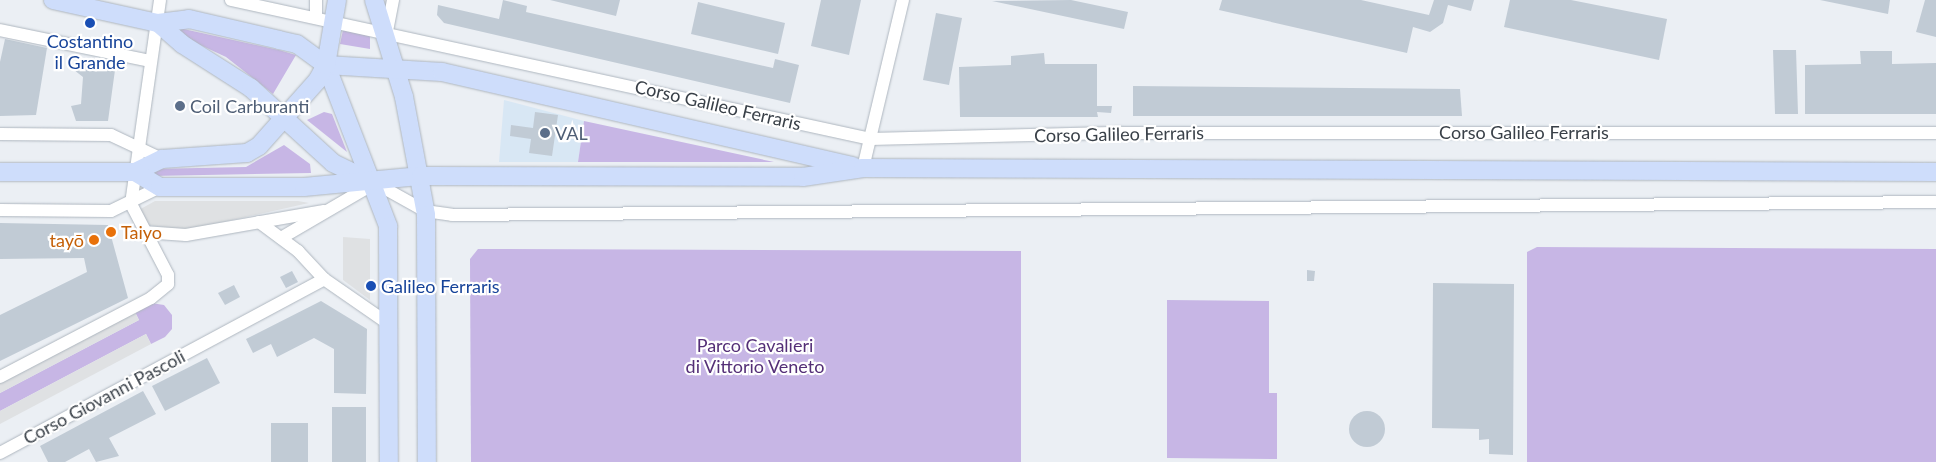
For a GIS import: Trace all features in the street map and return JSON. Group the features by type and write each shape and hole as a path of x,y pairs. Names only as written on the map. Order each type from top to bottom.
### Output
{"main road":[{"path":"53,0 158,23 189,19 297,44 326,65"},
{"path":"337,0 323,18 326,65 375,183 388,226 390,324 389,462"},
{"path":"374,0 387,31 421,176 425,211 427,462"},
{"path":"158,23 286,118 332,163 375,183"},
{"path":"0,172 135,172 162,159 246,153 286,118 326,65"},
{"name":"Corso Galileo Ferraris","path":"326,65 396,66 442,72 863,168"},
{"name":"Corso Galileo Ferraris","path":"160,187 375,183 421,176 803,177 863,168 1936,172"},
{"path":"135,172 160,187"}],"street":[{"path":"0,377 151,298 165,290 170,280 132,213 138,147 160,0"},
{"name":"Corso Galileo Ferraris","path":"231,0 387,31 870,139 1120,133 1936,132"},
{"path":"316,0 323,18"},
{"path":"387,31 394,0"},
{"path":"863,168 903,0"},
{"path":"0,30 150,61"},
{"path":"0,134 112,134 162,159"},
{"path":"281,238 324,211 375,183 425,211 1936,202"},
{"path":"0,210 111,211 160,187"},
{"path":"143,232 186,235 324,211"},
{"path":"259,222 281,238 324,279 390,324"},
{"name":"Corso Giovanni Pascoli","path":"0,453 324,279"}],"shaded area":[{"path":"504,100 584,121 578,162 499,162"},
{"path":"155,201 298,201 309,203 187,230 146,225 137,211"},
{"path":"343,237 370,239 370,300 343,280"},
{"path":"134,310 139,320 0,393 0,382"},
{"path":"146,334 151,344 0,424 0,411"}],"green space":[{"path":"179,28 296,55 273,94 226,57 179,35"},
{"path":"343,30 370,36 370,49 340,44"},
{"path":"324,112 332,114 347,152 307,120"},
{"path":"584,121 774,162 578,162"},
{"path":"284,145 310,164 311,173 151,176 151,169 246,167"},
{"path":"1537,247 1936,249 1936,462 1527,462 1527,252"},
{"name":"Parco Cavalieri di Vittorio Veneto","path":"478,249 1021,251 1021,462 471,462 470,259"},
{"path":"1167,300 1269,301 1269,393 1277,393 1277,459 1167,458"},
{"path":"151,303 164,305 172,315 172,329 165,337 151,344 146,334 0,411 0,393 139,320 134,310"}],"building":[{"path":"503,0 527,6 526,12 773,68 775,59 799,65 790,103 444,23 437,15 438,5 499,19"},
{"path":"550,0 620,0 616,16"},
{"path":"821,0 861,0 849,55 811,46"},
{"path":"1071,0 1128,12 1124,29 992,1"},
{"path":"1222,0 1361,0 1429,15 1434,0 1474,0 1471,11 1448,5 1443,23 1430,32 1413,27 1407,53 1219,10"},
{"path":"1510,0 1571,0 1667,19 1659,60 1504,27"},
{"path":"1820,0 1890,0 1888,14"},
{"path":"1925,0 1936,0 1936,37 1916,32"},
{"path":"698,2 785,23 778,54 691,34"},
{"path":"936,13 962,18 949,85 923,80"},
{"path":"5,39 47,48 36,115 0,116 0,62"},
{"path":"1773,50 1796,50 1798,114 1775,114"},
{"path":"1860,51 1892,51 1892,64 1936,63 1936,114 1805,114 1805,65 1861,64"},
{"path":"1044,53 1045,64 1097,64 1097,106 1112,106 1111,113 1097,112 1098,117 960,117 959,67 1011,65 1011,56"},
{"path":"80,61 115,70 108,121 76,121 71,106 81,104 83,77 74,70"},
{"path":"1133,86 1460,89 1462,116 1133,116"},
{"path":"535,112 558,115 552,156 529,153 531,139 510,136 511,125 533,128"},
{"path":"0,223 108,225 128,298 0,361 0,315 87,272 84,258 0,259"},
{"path":"1307,270 1315,271 1314,281 1307,281"},
{"path":"292,271 298,282 286,288 280,277"},
{"path":"1433,283 1514,284 1513,455 1489,454 1489,439 1479,440 1479,429 1432,428"},
{"path":"234,285 240,297 225,305 218,293"},
{"path":"321,301 367,329 366,394 334,393 334,349 314,338 277,357 271,344 253,353 246,339"},
{"path":"207,358 220,383 165,411 152,386"},
{"path":"143,391 156,414 109,438 119,456 96,462 89,449 65,462 48,462 40,446"},
{"path":"332,407 366,407 366,462 332,462"},
{"path":"1367,411 1379,417 1385,429 1379,441 1367,447 1355,441 1349,429 1355,417"},
{"path":"271,423 308,423 308,462 271,462"}],"place":[{"name":"Costantino il Grande","path":"90,23"},
{"name":"Coil Carburanti","path":"180,106"},
{"name":"VAL","path":"545,133"},
{"name":"Taiyo","path":"111,232"},
{"name":"tayō","path":"94,240"},
{"name":"Galileo Ferraris","path":"371,286"}]}
